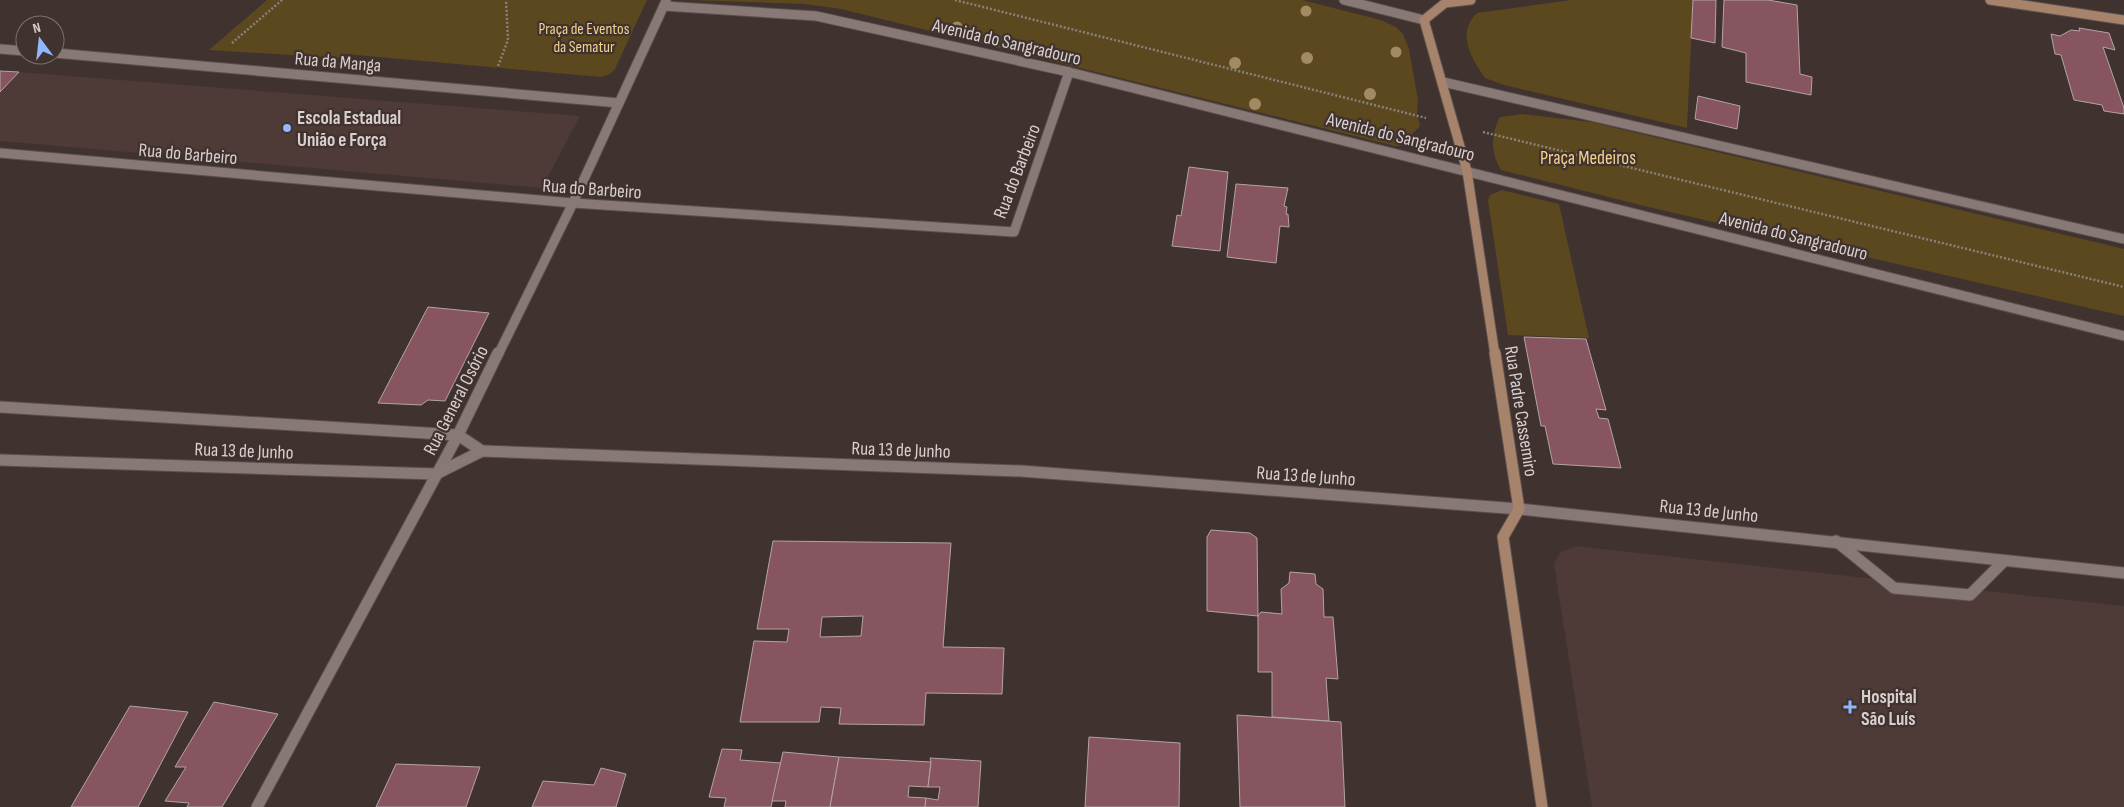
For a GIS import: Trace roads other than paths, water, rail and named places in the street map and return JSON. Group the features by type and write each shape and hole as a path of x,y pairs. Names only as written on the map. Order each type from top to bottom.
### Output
{"street":[{"path":"1344,0 1424,20 1445,4 1471,0"},
{"path":"1990,0 2124,20"},
{"name":"Avenida do Sangradouro","path":"665,3 816,16 1069,72 2124,336"},
{"name":"Rua General Osório","path":"257,807 458,435 573,203 665,3"},
{"name":"Rua Padre Cassemiro","path":"1424,20 1467,171 1519,509"},
{"path":"0,48 15,50"},
{"name":"Rua da Manga","path":"65,54 619,102"},
{"name":"Rua do Barbeiro","path":"0,153 573,203 1014,232 1069,72"},
{"path":"1443,82 2124,239"},
{"name":"Rua 13 de Junho","path":"0,407 458,435"},
{"path":"458,435 482,451"},
{"name":"Rua 13 de Junho","path":"0,460 436,474 482,451 1021,471 1519,509 2124,573"},
{"path":"1519,509 1504,537 1542,807"},
{"path":"1835,541 1894,588 1970,595 2004,561"}],"place":[{"name":"Escola Estadual União e Força","path":"287,128"},
{"name":"Hospital São Luís","path":"1850,707"}],"park label":[{"name":"Praça de Eventos da Sematur","path":"584,37"},
{"name":"Praça Medeiros","path":"1588,157"}]}
